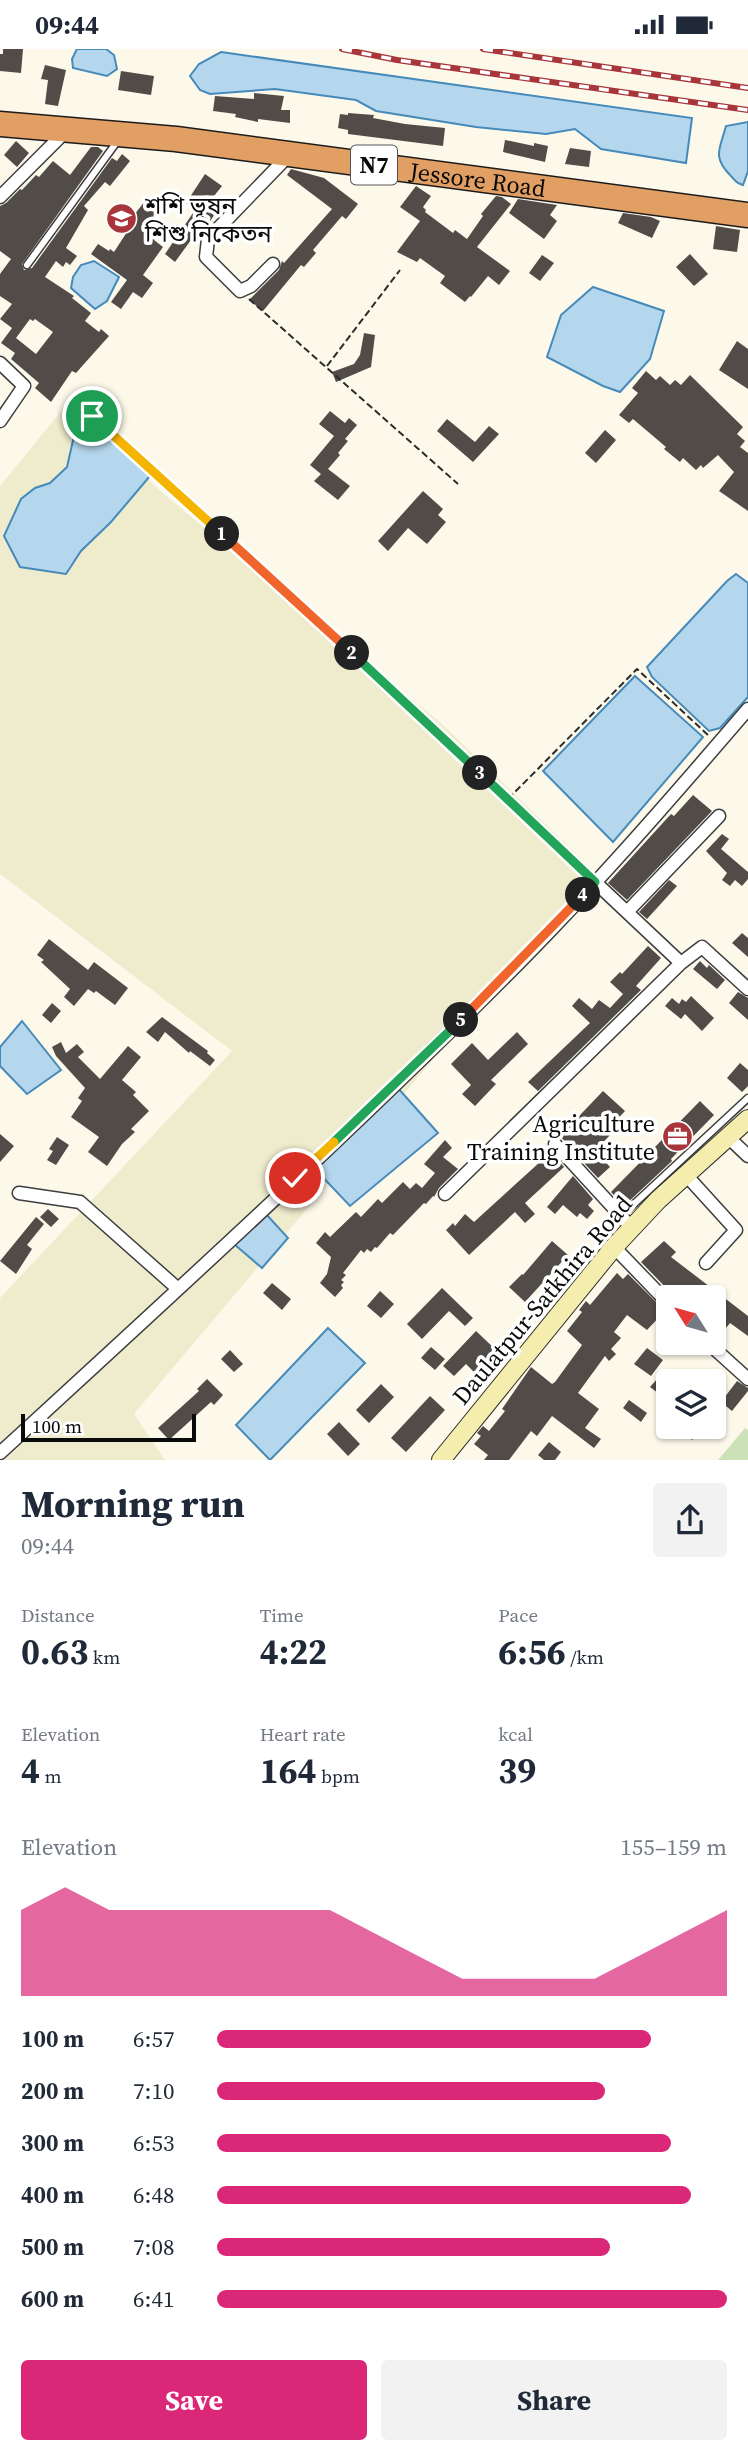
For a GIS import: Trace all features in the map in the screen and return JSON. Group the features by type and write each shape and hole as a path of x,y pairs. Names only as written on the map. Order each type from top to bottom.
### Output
{"highway":[{"name":"Jessore Road","path":"0,113 175,129 519,173 697,200 748,204"},
{"name":"Jessore Road","path":"0,124 68,128 290,154 748,215"}],"main road":[{"name":"Daulatpur-Satkhira Road","path":"441,1460 614,1248 627,1222 658,1200 748,1119"}],"street":[{"path":"0,197 68,128"},
{"path":"273,264 251,286 240,291 205,257 208,240 290,154"},
{"path":"0,363 24,386 0,421"},
{"path":"0,1453 355,1123 507,975 650,823 748,709"},
{"path":"627,912 719,816"},
{"path":"595,882 681,963"},
{"path":"445,1194 681,963 702,947 748,989"},
{"path":"727,1136 748,1156"},
{"path":"555,1143 627,1222"},
{"path":"686,1175 736,1230 706,1263"},
{"path":"19,1193 80,1202 177,1288"},
{"path":"614,1248 656,1291"},
{"path":"721,1355 748,1379"}],"lane":[{"path":"27,265 123,134"},
{"path":"627,1222 748,1098"}],"path":[{"path":"326,367 400,270"},
{"path":"240,291 458,484"},
{"path":"92,416 595,882"},
{"path":"508,799 637,669 718,744"}],"shaded area":[{"path":"67,404 165,495 442,724 593,870 134,1414 165,1460 0,1460 0,1298 232,1051 0,874 0,486"}],"green space":[{"path":"745,1428 748,1430 748,1460 718,1460"}],"water":[{"path":"77,49 106,49 114,55 117,69 107,76 73,68 72,59"},
{"path":"221,52 692,118 686,163 601,149 575,129 546,134 476,127 376,111 356,100 275,89 210,94 200,90 190,76 199,64"},
{"path":"748,122 748,171 743,185 735,181 724,168 719,152 726,126"},
{"path":"94,261 119,277 107,301 95,309 71,288 73,277 81,265"},
{"path":"593,287 664,311 650,359 620,392 547,357 561,315"},
{"path":"87,419 150,476 111,522 81,551 66,574 20,567 4,536 21,499 35,488 50,483 67,467 74,436"},
{"path":"736,574 748,583 748,697 720,728 709,731 652,677 647,667"},
{"path":"635,676 703,737 613,842 543,771"},
{"path":"22,1021 61,1070 27,1094 0,1066 0,1047"},
{"path":"397,1087 438,1133 350,1206 314,1168"},
{"path":"266,1214 288,1238 262,1268 234,1244"},
{"path":"328,1328 365,1363 270,1460 236,1425"}],"building":[{"path":"3,49 23,49 21,73 0,71 0,54 3,54"},
{"path":"45,65 66,70 58,106 45,104 48,80 41,79"},
{"path":"121,71 154,76 151,95 118,90"},
{"path":"254,93 284,96 281,110 290,110 290,123 258,119 258,122 235,117 236,114 213,111 215,96 254,99"},
{"path":"340,114 374,115 373,118 405,124 445,128 443,146 348,134 348,130 338,128"},
{"path":"505,140 548,146 545,162 503,152"},
{"path":"16,141 29,153 17,167 4,155"},
{"path":"91,147 98,147 103,151 22,264 24,270 32,268 112,158 117,161 122,154 130,161 110,186 105,182 84,206 88,210 66,248 77,256 70,265 66,262 63,267 56,261 45,277 74,296 72,298 91,313 85,321 109,336 76,373 72,371 51,402 35,388 39,383 11,359 15,353 1,343 12,328 0,319 12,304 0,296 0,274 11,259 0,251 0,206 22,190 36,175 39,177 53,161 70,175","holes":["30,319 35,319 53,332 36,354 16,338"]},
{"path":"570,148 591,151 589,167 565,164"},
{"path":"291,169 324,178 358,204 346,219 342,216 313,250 316,253 304,267 301,265 263,311 249,300 332,209 287,175"},
{"path":"205,174 222,186 214,196 222,203 203,232 199,229 175,262 165,254 195,210 186,203"},
{"path":"416,186 431,196 423,207 425,212 453,233 455,230 467,239 483,216 481,214 496,196 511,204 477,247 510,271 499,285 488,276 465,302 440,283 445,276 420,258 417,262 397,252 420,221 400,207"},
{"path":"149,196 161,206 153,216 165,225 154,240 163,247 143,275 153,283 142,298 133,292 121,309 111,302 127,280 91,254 98,244 114,252 136,218 134,215"},
{"path":"518,199 557,205 550,215 557,221 544,239 509,213"},
{"path":"623,213 660,221 652,238 618,223"},
{"path":"716,226 740,230 737,252 713,249"},
{"path":"690,254 708,274 694,286 676,267"},
{"path":"542,255 554,263 540,281 529,273"},
{"path":"364,333 375,335 371,367 336,382 332,372 354,364 360,355"},
{"path":"737,341 748,349 748,389 719,370"},
{"path":"646,371 656,380 660,376 670,385 675,380 681,385 690,375 743,427 737,434 745,441 740,447 748,453 748,511 719,491 734,472 718,455 703,468 701,465 696,470 683,458 680,462 633,419 629,423 619,415 638,393 632,388"},
{"path":"330,411 345,423 349,418 357,425 345,439 348,441 338,453 340,455 328,469 350,486 338,500 314,481 321,474 310,465 334,436 319,424"},
{"path":"447,419 475,442 489,426 499,434 473,462 437,431"},
{"path":"605,430 616,440 596,463 585,453"},
{"path":"423,491 443,509 438,515 446,522 427,544 408,528 388,551 378,541"},
{"path":"693,795 712,811 627,900 608,883 671,814 674,816"},
{"path":"722,834 729,839 721,849 748,872 748,879 742,886 735,880 730,886 722,880 727,873 706,851"},
{"path":"669,880 677,886 647,919 639,912"},
{"path":"742,933 748,938 748,957 732,943"},
{"path":"49,939 88,970 94,962 128,988 115,1005 96,991 94,993 88,989 74,1006 64,997 70,989 37,955"},
{"path":"648,946 661,958 636,986 641,990 538,1091 528,1082 590,1023 572,1006 579,998 592,1009 599,1000 610,1008 623,994 610,982 620,972 622,974"},
{"path":"700,961 707,968 709,965 725,980 717,989 693,969"},
{"path":"738,992 748,998 748,1020 729,1003"},
{"path":"691,996 714,1018 702,1031 685,1014 681,1019 665,1006 672,998 679,1004 682,999 686,1002"},
{"path":"52,1003 61,1011 51,1023 42,1015"},
{"path":"162,1017 208,1051 215,1060 210,1066 190,1051 189,1053 165,1032 158,1042 146,1032"},
{"path":"517,1032 528,1044 491,1080 496,1084 475,1106 462,1094 471,1085 451,1064 472,1043 488,1060"},
{"path":"61,1042 66,1053 77,1044 84,1052 78,1057 100,1079 128,1046 141,1057 122,1080 136,1092 133,1095 149,1111 131,1129 135,1132 122,1144 107,1166 88,1152 99,1137 71,1117 82,1101 78,1098 85,1088 56,1056 52,1047"},
{"path":"740,1063 748,1070 748,1086 742,1092 727,1078"},
{"path":"603,1091 625,1111 607,1130 611,1134 595,1151 610,1167 598,1178 584,1163 586,1160 579,1153 577,1155 560,1136"},
{"name":"Agriculture Training Institute","path":"700,1101 714,1115 672,1161 624,1206 611,1192"},
{"path":"0,1134 14,1146 0,1162"},
{"path":"57,1137 69,1145 56,1165 47,1160 53,1151 49,1149"},
{"path":"445,1140 452,1148 443,1157 458,1169 434,1197 424,1203 393,1235 390,1233 371,1252 367,1249 364,1253 361,1250 343,1273 346,1275 341,1280 344,1282 341,1285 343,1288 335,1297 320,1283 327,1274 331,1257 316,1243 325,1232 330,1237 356,1212 361,1217 378,1199 382,1203 403,1182 410,1189 416,1183 422,1188 435,1173 424,1164"},
{"path":"551,1152 564,1167 525,1203 535,1214 525,1223 515,1212 469,1255 446,1230 453,1223 455,1226 465,1214 474,1222"},
{"path":"573,1176 593,1199 588,1205 594,1211 587,1219 580,1213 577,1217 563,1205 555,1214 547,1207"},
{"path":"48,1209 59,1219 51,1227 40,1217"},
{"path":"36,1217 44,1224 27,1245 32,1249 16,1274 0,1261"},
{"path":"552,1241 568,1255 525,1302 509,1287"},
{"path":"664,1241 676,1252 671,1257 708,1285 663,1285 641,1262"},
{"path":"617,1273 623,1279 628,1274 656,1302 656,1320 647,1330 627,1315 614,1332 621,1338 611,1349 616,1354 609,1361 605,1356 578,1393 599,1409 585,1428 601,1439 594,1448 552,1416 537,1436 531,1431 509,1460 484,1460 488,1455 474,1444 481,1436 477,1433 483,1426 489,1431 505,1411 502,1409 531,1367 552,1384 555,1382 582,1345 567,1331 582,1312 579,1310 586,1301 590,1305"},
{"path":"272,1283 291,1299 282,1310 263,1293"},
{"path":"442,1288 473,1318 465,1326 449,1311 422,1339 407,1324"},
{"path":"380,1291 394,1304 381,1318 367,1306"},
{"path":"726,1299 748,1316 748,1336 730,1323 726,1328"},
{"path":"476,1331 495,1349 500,1344 511,1355 485,1383 466,1364 454,1376 443,1366"},
{"path":"431,1347 445,1359 435,1370 421,1358"},
{"path":"647,1348 663,1360 651,1376 634,1364"},
{"path":"230,1350 243,1364 234,1372 221,1359"},
{"path":"207,1379 223,1395 214,1405 211,1402 169,1440 158,1428 199,1391 197,1389"},
{"path":"656,1380 656,1392 650,1387"},
{"path":"737,1381 748,1388 732,1411 726,1406 726,1395"},
{"path":"381,1384 394,1397 369,1423 356,1410"},
{"path":"430,1396 445,1410 406,1452 391,1438"},
{"path":"629,1400 647,1413 641,1422 623,1408"},
{"path":"339,1422 360,1444 348,1456 327,1434"},
{"path":"549,1442 561,1452 555,1460 544,1460 538,1455"}],"railway":[{"path":"342,49 397,60 748,110"},
{"path":"483,49 748,88"}],"place":[{"name":"শশি ভূষন শিশু নিকেতন","path":"122,219"},
{"name":"Agriculture Training Institute","path":"678,1137"}],"route":[{"path":"92,416 346,648 595,882 507,975 295,1178"}]}
